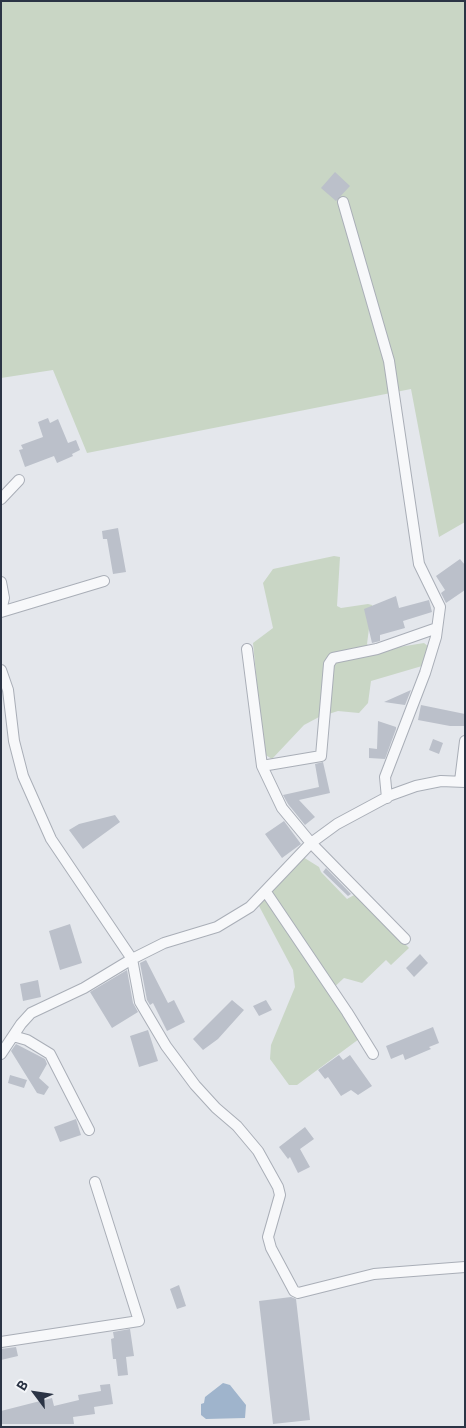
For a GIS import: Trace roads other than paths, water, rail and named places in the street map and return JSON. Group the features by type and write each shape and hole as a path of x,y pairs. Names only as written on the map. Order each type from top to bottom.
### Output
{"street":[{"path":"343,202 389,360 420,564 440,607 437,628 422,681 385,777 387,798"},
{"path":"1,499 19,480"},
{"path":"1,582 4,598 1,612 104,581"},
{"path":"262,766 322,756 329,664 333,658 377,648 437,628"},
{"path":"247,649 262,766 282,808 311,843 405,939"},
{"path":"1,670 8,690 19,758 36,808 51,839 132,959 140,1002 166,1046 195,1085 216,1108 237,1126 258,1151 278,1187 280,1195 268,1237 271,1248 294,1291 298,1293 374,1274 465,1267"},
{"path":"1,1054 4,1044 13,1036 31,1012 84,988 132,959 164,944 217,927 250,907 311,843 337,824 387,798 416,786 441,781 462,782 465,741"},
{"path":"266,892 342,1004 373,1054"},
{"path":"13,1036 27,1040 50,1054 89,1130"},
{"path":"1,1342 139,1321 95,1182"}],"water":[{"path":"223,1383 230,1385 246,1405 245,1418 206,1419 201,1415 201,1404 204,1403 205,1397"}]}
